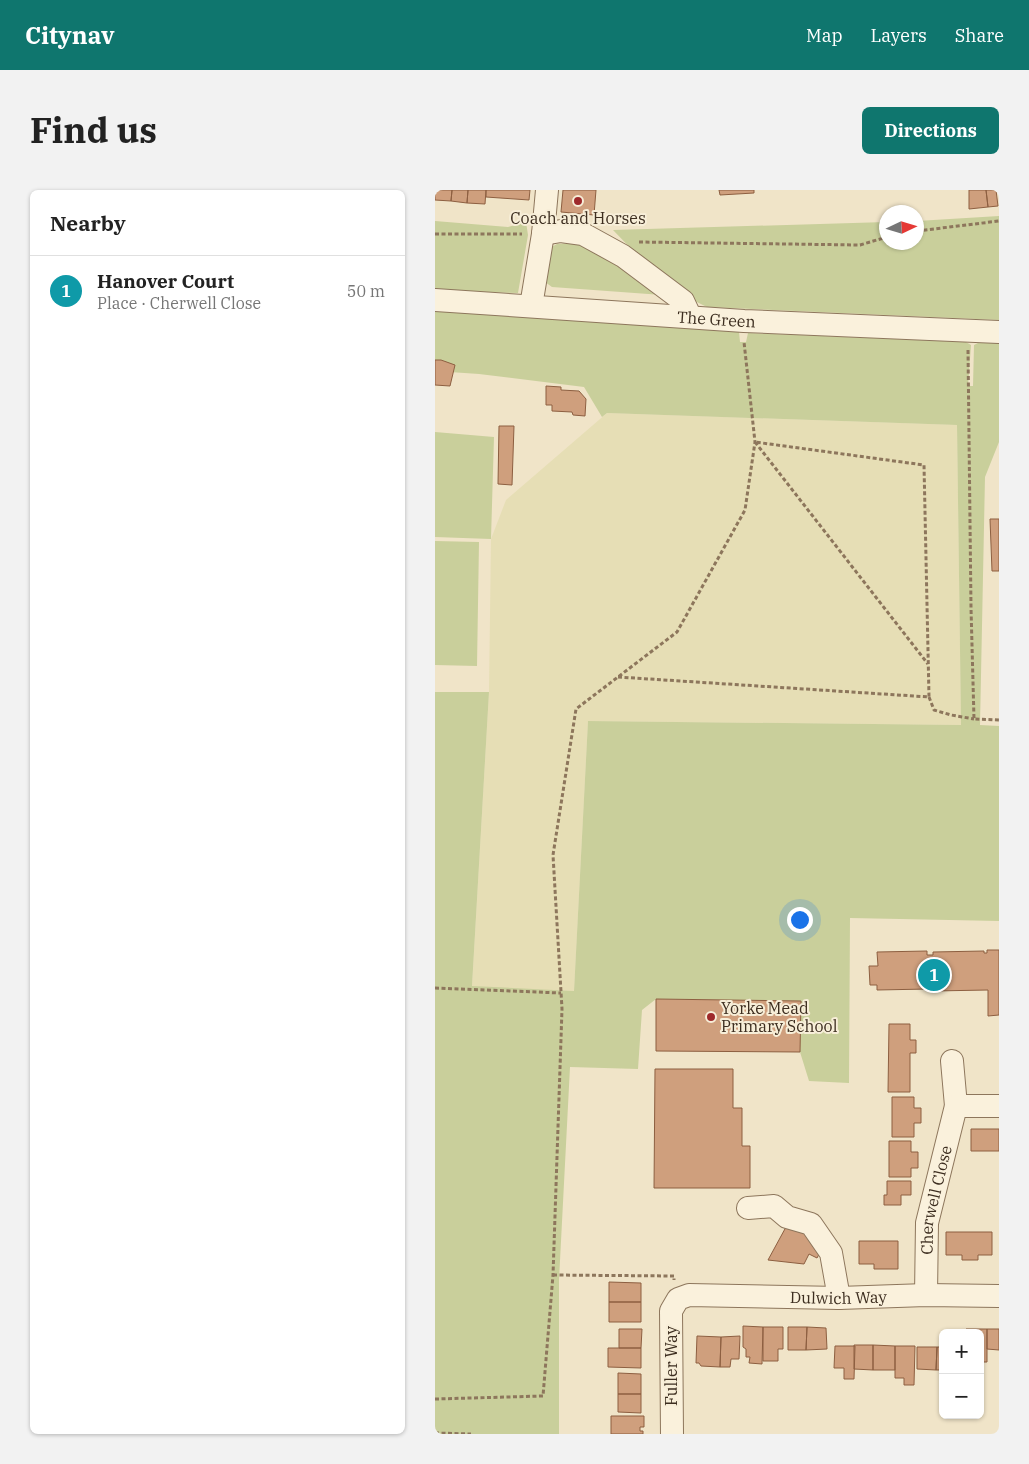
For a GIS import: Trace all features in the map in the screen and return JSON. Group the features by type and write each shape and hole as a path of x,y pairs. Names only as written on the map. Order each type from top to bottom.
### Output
{"street":[{"path":"531,306 543,234 547,190"},
{"path":"543,234 561,231 583,234 623,256 683,301 689,316"},
{"name":"The Green","path":"435,300 744,321 999,332"},
{"name":"Cherwell Close","path":"926,1295 927,1223 956,1106 952,1062"},
{"path":"956,1106 999,1106"},
{"path":"748,1208 773,1206 787,1217 811,1224 831,1253 839,1298"},
{"name":"Dulwich Way","path":"678,1299 689,1295 839,1298 926,1295 999,1296"},
{"name":"Fuller Way","path":"671,1434 671,1311 678,1299"}],"path":[{"path":"924,230 999,221"},
{"path":"435,234 543,234"},
{"path":"635,242 860,245 879,239"},
{"path":"435,1399 543,1396 553,1275 562,1009 553,855 576,708 677,632 745,510 755,442 743,334 744,321"},
{"path":"968,330 974,719"},
{"path":"755,442 924,465 929,697 934,710 974,719 999,720"},
{"path":"755,442 928,665"},
{"path":"618,677 929,697"},
{"path":"435,988 561,993"},
{"path":"553,1275 674,1276 678,1299"},
{"path":"435,1434 471,1434"}],"shaded area":[{"path":"607,413 957,425 961,725 588,721 574,991 472,987 489,692 491,539 506,500"}],"green space":[{"path":"999,216 999,320 707,307 669,283 613,230 879,222 879,250 924,250 924,221"},
{"path":"435,221 508,227 526,222 528,235 518,293 435,290"},
{"path":"575,243 590,246 676,296 552,287 545,282 548,249 557,244"},
{"path":"435,311 739,332 740,342 746,342 748,333 966,342 971,345 968,386 973,386 974,345 980,342 999,343 999,442 985,477 980,725 999,726 999,921 850,918 849,1083 809,1081 800,1052 800,1001 656,999 642,1010 638,1069 570,1067 559,1280 559,1434 435,1434 435,692 489,692 472,986 574,991 588,721 961,725 957,425 607,413 602,417 584,387 479,374 435,371"},
{"path":"435,432 494,437 491,539 435,537"},
{"path":"435,541 479,542 477,666 435,665"}],"building":[{"path":"435,190 452,190 451,201 435,200"},
{"path":"452,190 468,190 467,203 451,201"},
{"path":"468,190 486,190 485,204 467,203"},
{"path":"486,190 530,190 529,200 486,197"},
{"name":"Coach and Horses","path":"563,190 596,190 594,215 561,212"},
{"path":"719,190 754,190 754,193 720,195"},
{"path":"969,190 986,190 988,207 969,209"},
{"path":"986,190 996,190 998,206 988,207"},
{"path":"435,360 455,365 450,386 435,385"},
{"path":"546,386 561,387 561,390 579,391 586,399 585,416 573,415 572,412 552,411 552,405 546,405"},
{"path":"499,426 514,426 512,485 498,484"},
{"path":"990,519 999,519 999,571 992,571"},
{"path":"987,950 999,950 999,1015 988,1016 988,990 933,991 933,987 928,987 928,989 877,990 877,985 870,985 869,966 878,966 877,952 927,951 927,955 933,955 933,952 984,951 984,953 987,953"},
{"path":"656,999 801,1001 800,1052 656,1051"},
{"path":"889,1024 910,1024 910,1040 916,1040 916,1053 910,1053 910,1092 888,1092"},
{"path":"655,1069 733,1069 733,1108 742,1108 742,1146 750,1146 750,1188 654,1188"},
{"path":"892,1097 914,1097 914,1108 921,1108 921,1123 914,1123 914,1137 892,1137"},
{"path":"971,1129 999,1129 999,1151 971,1151"},
{"path":"889,1141 911,1141 911,1152 918,1152 918,1168 911,1168 911,1177 889,1177"},
{"path":"887,1181 911,1181 911,1195 901,1195 901,1205 884,1205 884,1195 887,1195"},
{"path":"792,1216 827,1240 817,1258 809,1254 804,1264 768,1260"},
{"path":"946,1232 992,1232 992,1255 978,1255 978,1260 962,1260 962,1255 946,1255"},
{"path":"859,1241 898,1241 898,1269 874,1269 874,1264 859,1264"},
{"path":"609,1282 641,1283 641,1302 609,1302"},
{"path":"609,1302 641,1302 641,1322 609,1322"},
{"path":"743,1326 763,1327 762,1364 749,1363 750,1357 746,1357 746,1349 743,1347"},
{"path":"763,1327 783,1327 783,1349 778,1349 778,1361 763,1361"},
{"path":"788,1327 807,1327 806,1350 788,1350"},
{"path":"807,1327 826,1328 827,1349 806,1350"},
{"path":"619,1329 642,1329 641,1348 619,1348"},
{"path":"984,1329 987,1329 987,1362 984,1362"},
{"path":"987,1329 999,1329 999,1350 987,1349"},
{"path":"697,1336 721,1337 720,1367 701,1366 699,1363 696,1363"},
{"path":"740,1336 739,1359 731,1359 730,1367 720,1367 721,1337"},
{"path":"854,1345 873,1345 873,1370 854,1369"},
{"path":"873,1345 895,1346 895,1370 873,1370"},
{"path":"835,1346 855,1346 854,1379 844,1379 844,1368 834,1368"},
{"path":"895,1346 915,1346 914,1385 904,1385 904,1378 895,1378"},
{"path":"917,1347 937,1347 936,1370 917,1369"},
{"path":"937,1347 939,1347 939,1370 936,1370"},
{"path":"608,1348 641,1348 641,1368 608,1367"},
{"path":"618,1373 641,1374 641,1394 618,1394"},
{"path":"618,1394 641,1394 641,1413 618,1412"},
{"path":"611,1416 644,1416 644,1427 640,1427 640,1431 643,1431 643,1434 611,1434"}],"place":[{"name":"Coach and Horses","path":"578,201"},
{"name":"Hanover Court","path":"934,975"},
{"name":"Yorke Mead Primary School","path":"711,1017"}]}
